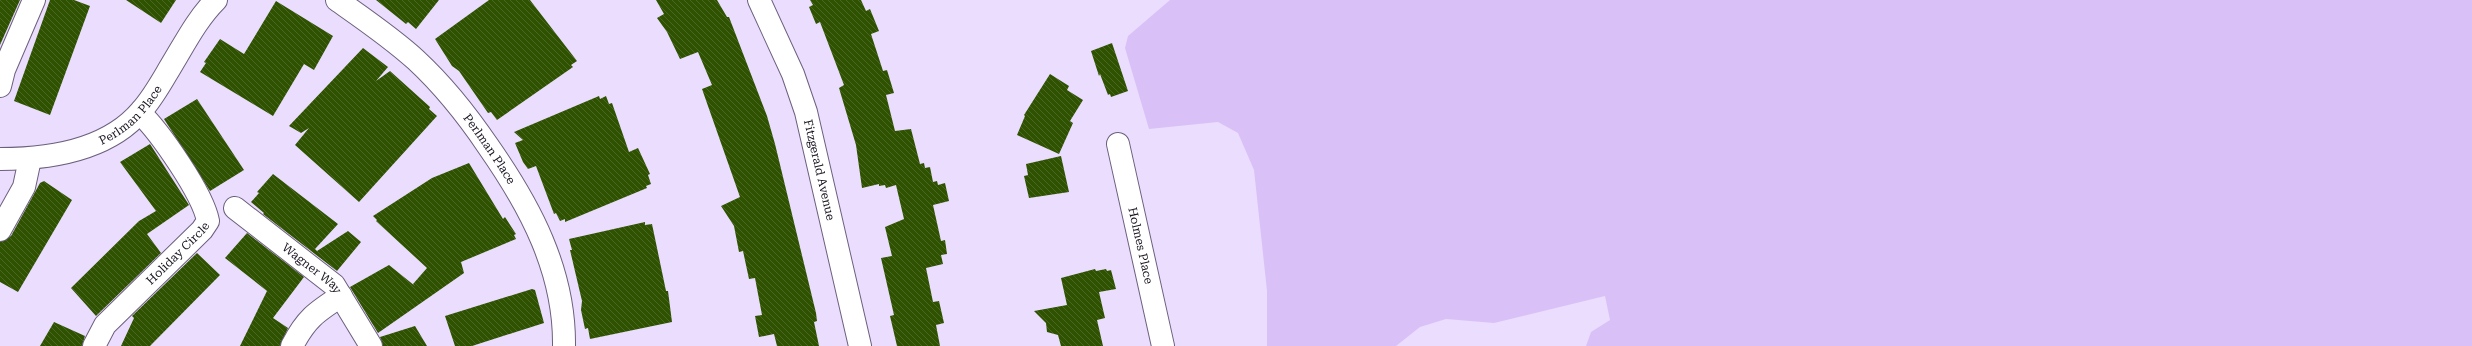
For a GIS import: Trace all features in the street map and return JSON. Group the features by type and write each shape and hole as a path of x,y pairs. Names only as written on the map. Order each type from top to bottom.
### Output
{"street":[{"path":"0,86 4,70 34,0"},
{"name":"Perlman Place","path":"0,159 30,159 71,152 88,146 128,124 151,98 201,16 215,0"},
{"name":"Perlman Place","path":"337,0 400,46 448,91 514,183 534,219 552,268 559,293 564,346"},
{"name":"Fitzgerald Avenue","path":"759,0 793,74 806,112 860,346"},
{"name":"Holiday Circle","path":"94,346 106,324 202,230 208,221 203,206 176,160 155,128 140,112"},
{"name":"Holmes Place","path":"1118,144 1163,346"},
{"path":"0,230 24,187 30,159"},
{"name":"Wagner Way","path":"235,208 325,277 341,296 370,346"},
{"path":"292,346 306,322 313,314 341,296"}],"shaded area":[{"path":"1170,0 2472,0 2472,346 1586,346 1591,332 1610,320 1605,296 1494,323 1446,319 1420,327 1396,346 1267,346 1267,291 1254,170 1238,133 1218,122 1149,129 1125,48 1128,36"}],"building":[{"path":"0,0 20,0 0,45"},
{"path":"50,0 74,0 90,6 50,115 14,101"},
{"path":"126,0 176,0 161,23"},
{"path":"376,0 439,0 416,29 408,22 406,24"},
{"path":"489,0 530,0 577,61 571,65 573,67 497,120 491,112 488,113 459,71 452,66 435,39"},
{"path":"656,0 717,0 727,17 729,17 767,116 775,144 816,313 817,321 814,322 819,346 777,346 774,334 759,337 755,316 762,315 755,278 749,279 743,251 739,252 734,226 721,206 740,197 702,89 712,85 698,52 680,59 667,32 657,18 664,14"},
{"path":"810,0 861,0 866,11 870,9 879,31 871,34 883,71 887,70 894,93 886,95 895,131 911,129 920,164 924,163 925,168 930,167 933,182 937,181 938,185 945,183 949,201 933,205 941,241 945,240 947,254 941,255 943,264 926,268 933,302 939,301 944,323 936,325 940,346 897,346 890,316 894,315 881,258 892,256 885,227 904,219 896,185 886,188 885,185 879,186 879,184 862,188 856,145 839,88 844,85 820,22 816,24 809,7 813,5"},
{"path":"276,1 333,36 314,70 304,64 273,116 200,72 206,63 204,62 220,39 244,54"},
{"path":"1112,43 1128,91 1111,97 1110,94 1108,95 1100,74 1099,76 1091,51"},
{"path":"363,48 388,67 376,81 390,71 430,107 429,109 437,116 359,202 295,145 309,128 301,133 289,126"},
{"path":"1050,74 1069,86 1067,90 1083,100 1070,121 1073,123 1059,154 1017,135 1025,116 1024,115"},
{"path":"599,96 600,99 606,96 609,104 612,103 629,152 638,148 650,174 648,175 651,184 646,186 647,188 565,222 565,219 560,221 556,213 554,214 536,166 528,169 523,162 515,143 523,140 514,132"},
{"path":"197,99 244,170 210,191 164,119"},
{"path":"150,144 189,205 147,234 161,253 96,316 71,288 139,221 156,211 120,162"},
{"path":"1061,156 1069,192 1029,198 1024,176 1028,175 1026,164"},
{"path":"469,163 503,219 505,217 516,234 514,235 516,239 461,262 464,273 378,333 350,287 389,265 415,286 413,284 427,268 376,221 377,220 373,216 432,178"},
{"path":"273,174 338,224 315,249 317,251 348,231 361,242 337,271 263,214 264,213 251,202 259,193 257,192"},
{"path":"44,181 72,200 18,292 0,282 0,242 11,236 40,183"},
{"path":"645,222 645,225 652,224 666,291 668,291 672,322 590,339 588,328 585,329 581,310 582,301 570,250 572,250 569,239"},
{"path":"247,233 304,277 273,318 288,328 280,346 240,346 267,291 225,258"},
{"path":"197,253 220,275 150,346 121,346 134,318 132,316"},
{"path":"1095,269 1096,271 1106,269 1107,271 1111,270 1116,289 1099,292 1105,318 1097,320 1103,346 1061,346 1058,335 1047,332 1046,323 1034,311 1067,305 1061,278"},
{"path":"532,289 535,290 544,323 472,346 455,346 445,316"},
{"path":"54,322 85,336 82,346 40,346"},
{"path":"415,326 427,346 383,346 380,337"}]}
